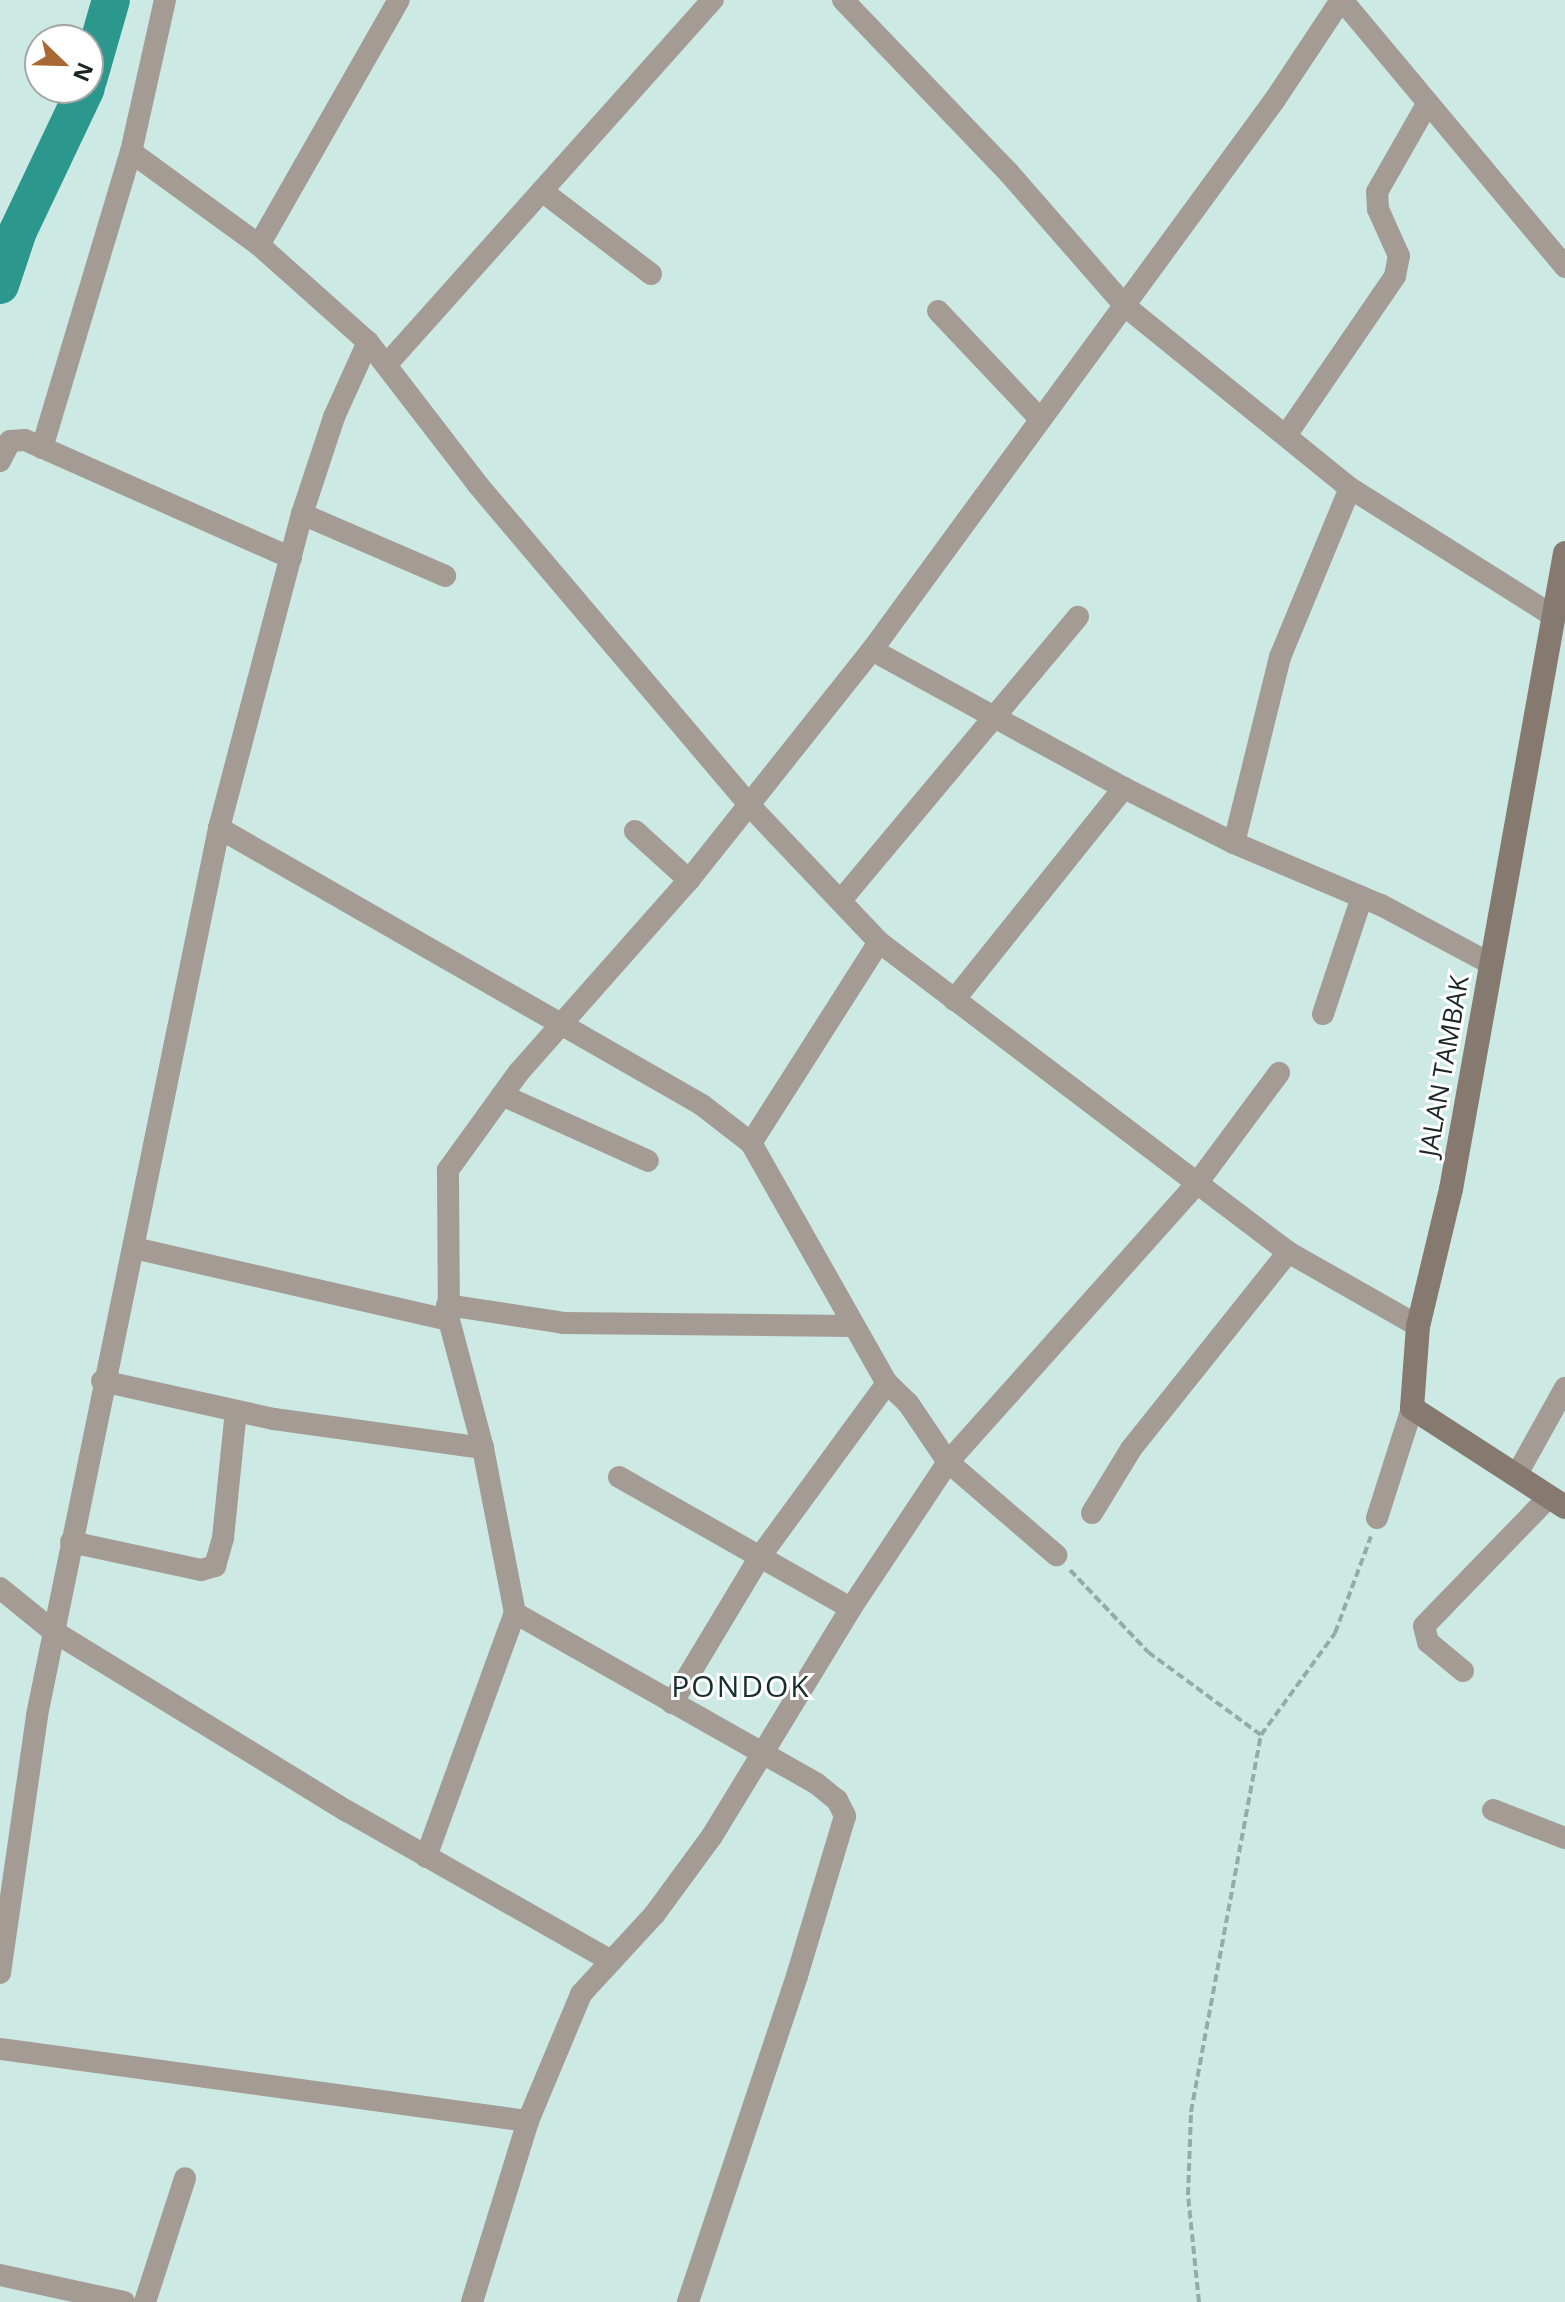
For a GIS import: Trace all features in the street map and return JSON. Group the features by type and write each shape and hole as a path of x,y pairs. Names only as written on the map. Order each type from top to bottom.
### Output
{"street":[{"path":"42,448 131,152 165,0"},
{"path":"259,245 399,0"},
{"path":"387,364 713,0"},
{"path":"843,0 1009,173 1125,306 1350,488 1557,627"},
{"path":"426,1857 515,1613 439,1315 448,1170 502,1095 560,1023 689,880 872,650 1125,306 1342,0 1426,106 1565,267"},
{"path":"1287,434 1395,276 1399,256 1378,209 1377,192 1426,106"},
{"path":"131,152 259,245 368,342 478,485 750,806 842,899 879,942 1288,1252 1418,1326"},
{"path":"542,191 651,274"},
{"path":"938,311 1040,419"},
{"path":"0,1973 53,1631 102,1381 134,1248 219,828 302,514 334,417 368,342"},
{"path":"0,461 5,445 16,439 291,558"},
{"path":"1234,843 1280,657 1350,488"},
{"path":"302,514 445,576"},
{"name":"JALAN TAMBAK","path":"1412,1408 1418,1326 1451,1189 1489,963 1557,627 1565,553"},
{"path":"842,899 996,719 1078,617"},
{"path":"872,650 1124,788 1234,843 1362,897 1489,963"},
{"path":"954,1000 1124,788"},
{"path":"219,828 702,1105 751,1143 887,1383 908,1403 948,1462 1056,1555"},
{"path":"635,831 689,880"},
{"path":"1323,1014 1362,897"},
{"path":"751,1143 879,942"},
{"path":"472,2302 528,2121 581,1994 684,1876 765,1755 851,1608 948,1462 1198,1182 1279,1073"},
{"path":"502,1095 648,1161"},
{"path":"134,1248 439,1315 564,1323 852,1326"},
{"path":"1092,1513 1131,1449 1288,1252"},
{"path":"102,1381 236,1411 472,1447"},
{"path":"672,1703 759,1558 887,1383"},
{"path":"1516,1476 1565,1388"},
{"path":"1377,1518 1412,1408 1557,1502 1424,1626 1428,1642 1463,1671"},
{"path":"71,1542 201,1570 215,1566 223,1538 236,1411"},
{"path":"619,1477 851,1608"},
{"path":"0,1588 53,1631 426,1857 611,1961"},
{"path":"515,1613 830,1793 842,1807 844,1826 688,2302"},
{"path":"1493,1810 1565,1838"},
{"path":"0,2049 528,2121"},
{"path":"145,2302 185,2178"},
{"path":"0,2275 124,2302"}],"path":[{"path":"1199,2302 1188,2195 1191,2112 1261,1735 1335,1633 1377,1518"},
{"path":"1056,1555 1148,1652 1261,1735"}],"waterway":[{"path":"104,24 111,0"},
{"path":"0,285 18,231 78,104"}],"district":[{"name":"PONDOK","path":"741,1686"}]}
